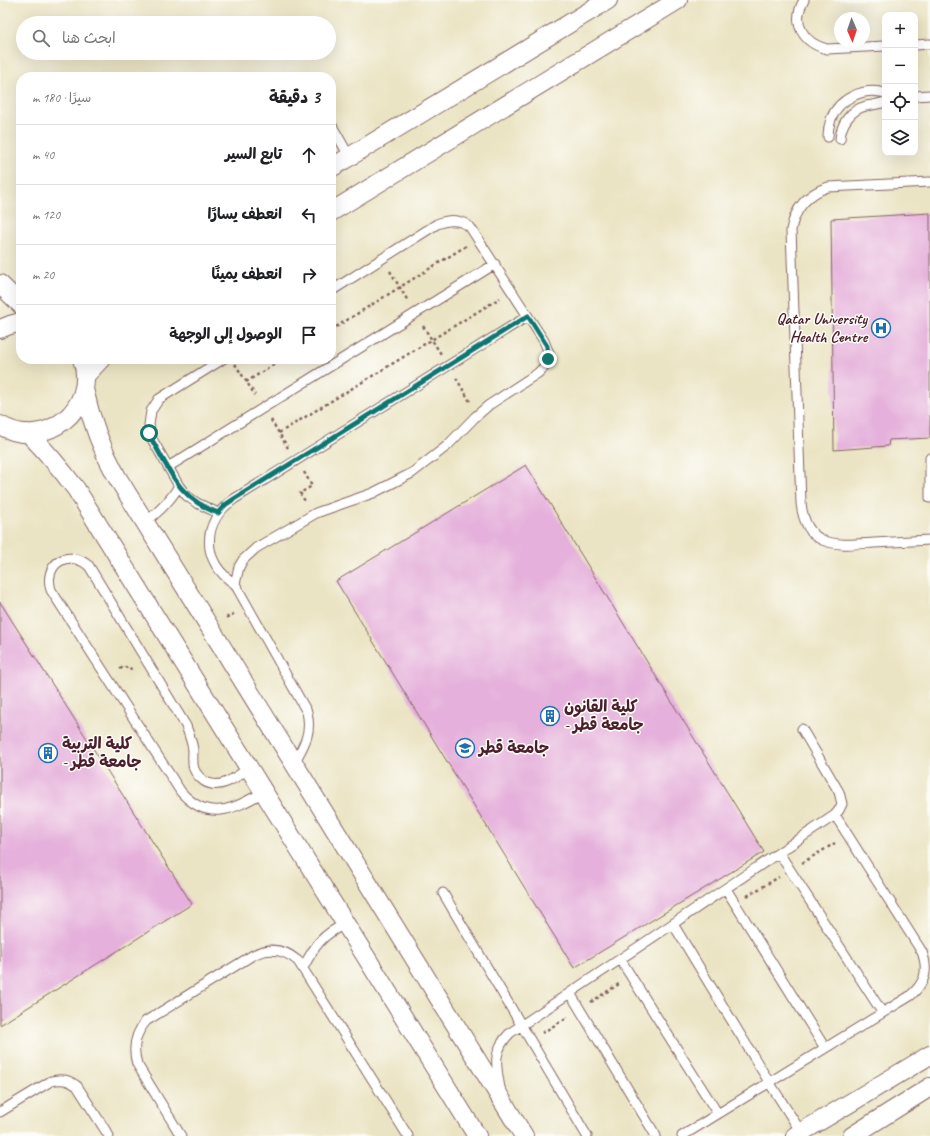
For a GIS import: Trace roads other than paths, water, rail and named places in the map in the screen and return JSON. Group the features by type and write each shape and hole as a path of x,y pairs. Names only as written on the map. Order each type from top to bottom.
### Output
{"street":[{"path":"336,165 608,0"},
{"path":"336,209 678,0"},
{"path":"0,284 16,300"},
{"path":"0,330 10,324 16,323"},
{"path":"2,427 16,432 41,432 53,428 64,421 77,406 84,374 95,364"},
{"path":"84,374 89,412 96,434 106,456 145,522 524,1136"},
{"path":"28,433 58,464 76,489 477,1136"},
{"path":"800,1135 858,1097 930,1055"},
{"path":"852,1136 930,1087"},
{"path":"858,1097 875,1121"}],"lane":[{"path":"804,0 800,9 800,27 810,42 818,47 827,49 882,46"},
{"path":"918,45 930,44"},
{"path":"828,137 828,127 831,118 843,102 860,93 882,93"},
{"path":"918,96 930,95"},
{"path":"840,140 843,125 852,114 864,107 882,103"},
{"path":"336,133 349,156"},
{"path":"930,182 828,187 810,196 803,202 795,215 791,230 802,514 806,525 820,539 837,545 930,540"},
{"path":"235,584 239,567 249,553 304,520 328,508 373,493 412,473 447,446 475,417 538,373 546,365 548,359 547,346 478,238 465,223 452,220 444,221 438,224 336,288"},
{"path":"336,363 495,264"},
{"path":"294,763 309,731 307,712 235,584 219,571 214,562 210,552 209,542 210,532 218,513 225,505 234,499 528,316"},
{"path":"215,364 159,399 151,411 149,418 149,433 179,486 187,496 196,503 218,513"},
{"path":"168,467 334,364"},
{"path":"930,458 930,498"},
{"path":"145,522 164,506 179,486"},
{"path":"249,768 231,780 217,784 210,784 197,775 194,768 191,738 186,726 89,566 83,560 75,558 68,558 55,565 51,570 49,577 51,590 181,792 188,799 204,808 222,810 240,805 264,792"},
{"path":"503,1101 497,1069 497,1053 504,1039 521,1026 835,816 842,804 839,792 802,729"},
{"path":"682,1136 916,990 924,976 926,968 918,946 835,816"},
{"path":"779,853 882,1012"},
{"path":"726,889 825,1048"},
{"path":"443,893 587,1136"},
{"path":"303,968 312,950 321,939 332,930 345,924"},
{"path":"673,924 800,1135"},
{"path":"181,1136 137,1064 134,1054 134,1044 141,1027 146,1020 253,955 268,950 284,952 292,955 303,968 408,1136"},
{"path":"620,960 718,1114"},
{"path":"570,993 656,1136"},
{"path":"0,1112 51,1081 58,1079 65,1080 78,1086 109,1136"}],"place":[{"name":"Qatar University Health Centre","path":"881,328"},
{"name":"كلية القانون - جامعة قطر","path":"550,716"},
{"name":"جامعة قطر","path":"465,748"},
{"name":"كلية التربية - جامعة قطر","path":"48,753"}]}
